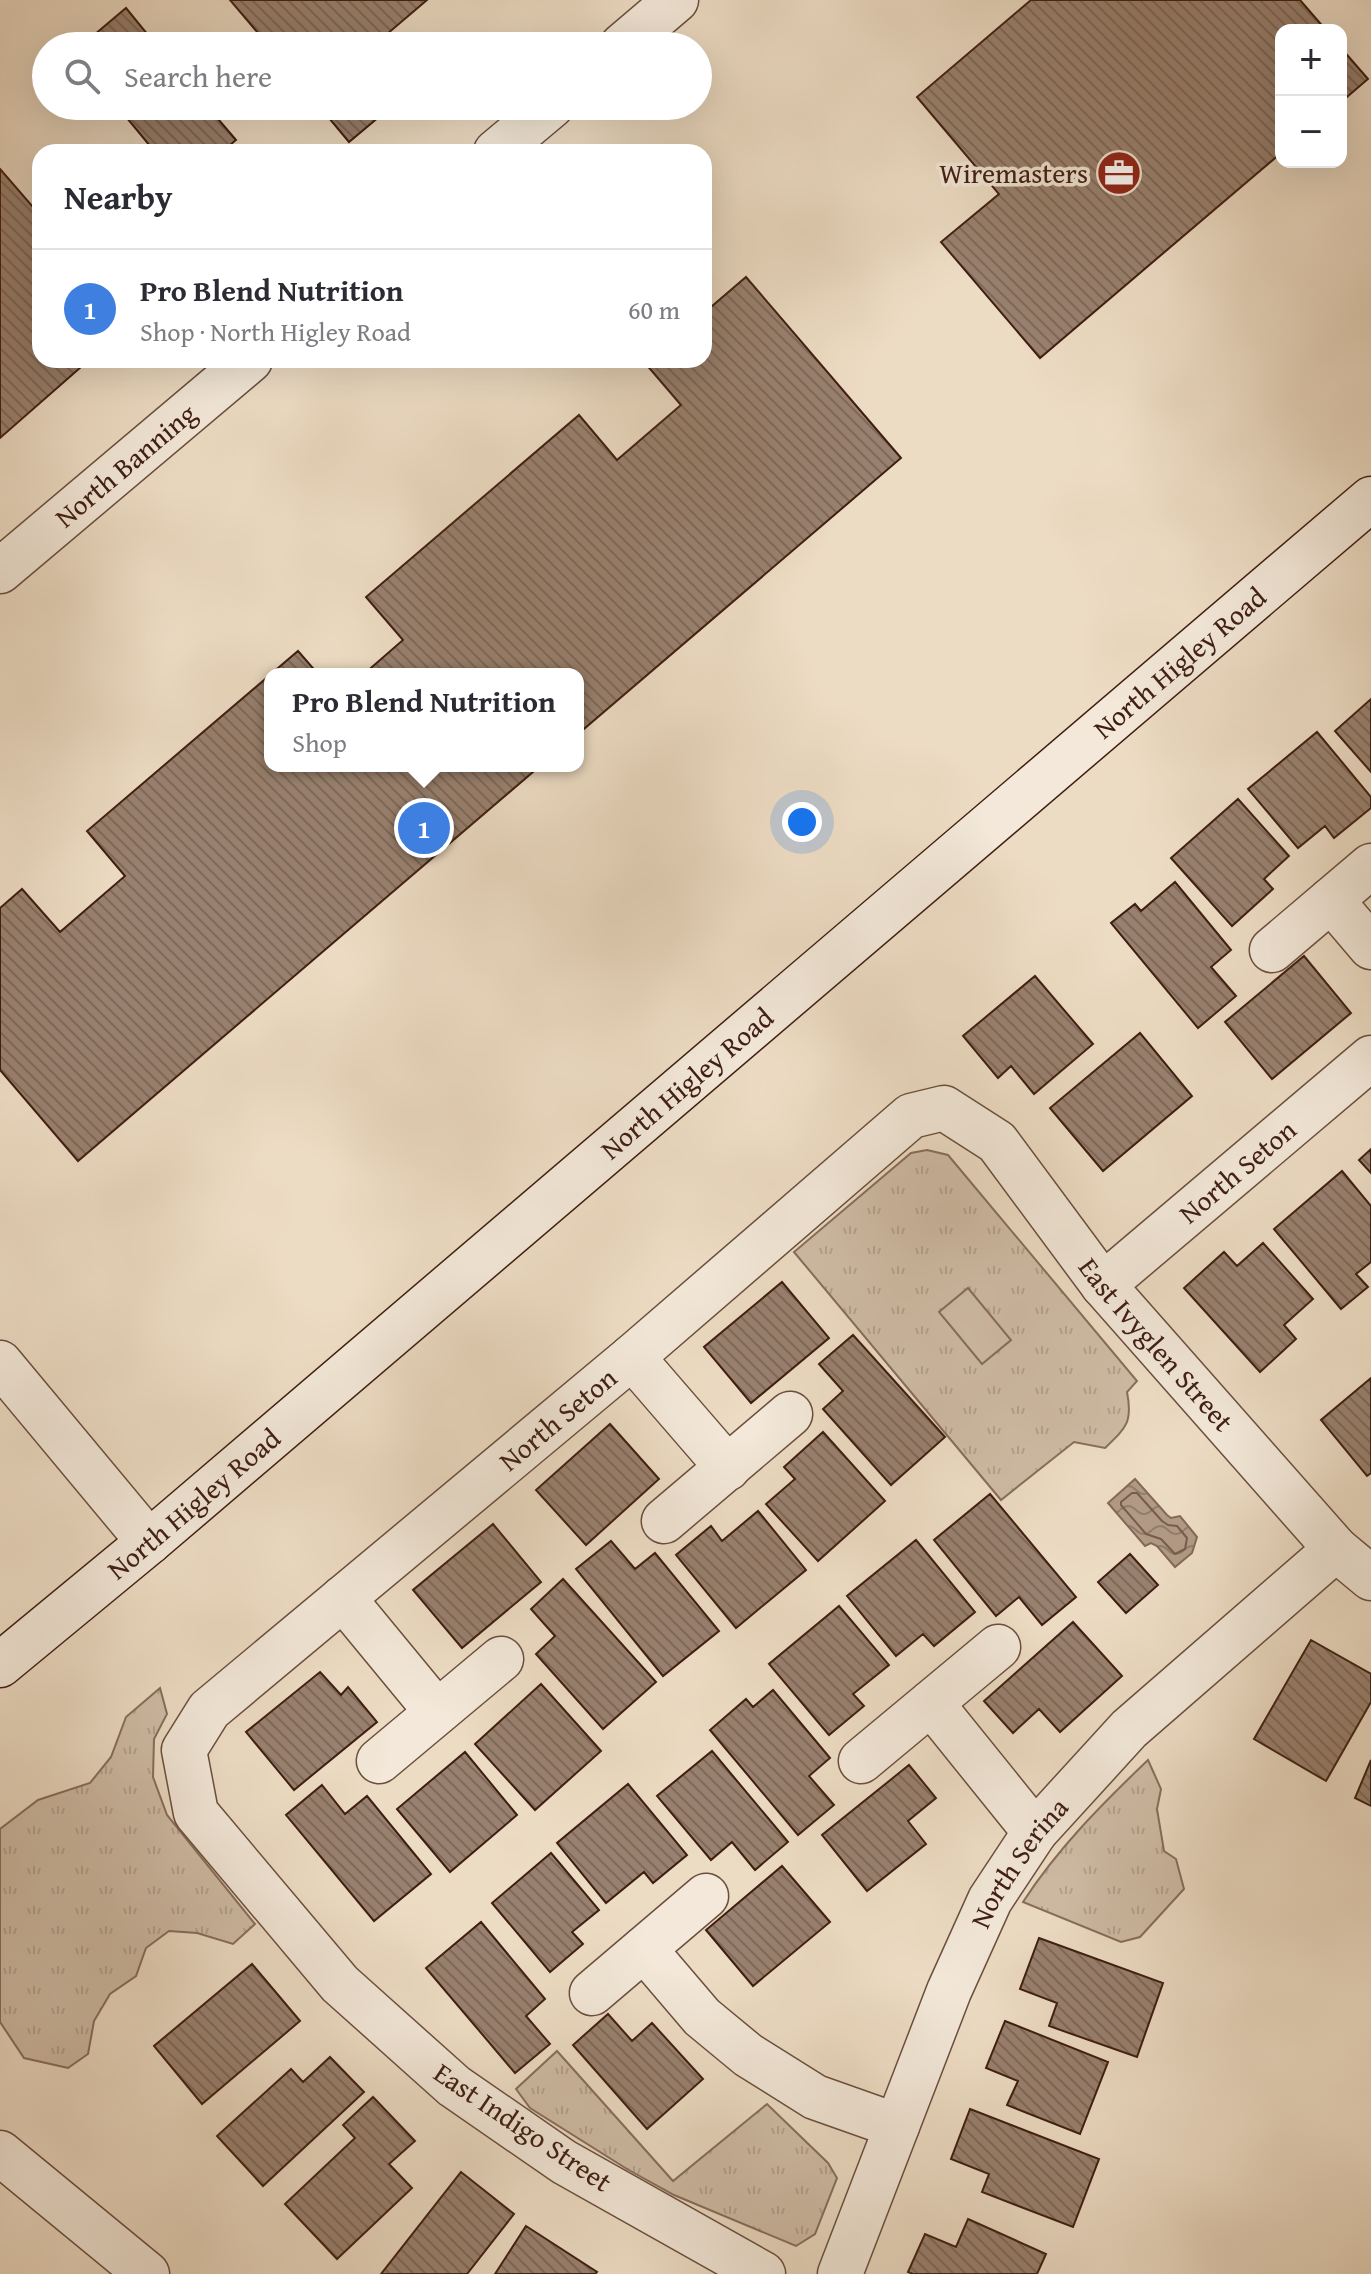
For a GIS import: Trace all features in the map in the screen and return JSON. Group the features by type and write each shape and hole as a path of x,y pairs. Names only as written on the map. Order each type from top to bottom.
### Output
{"street":[{"path":"638,32 676,0"},
{"path":"506,144 534,120"},
{"name":"North Banning","path":"0,571 241,368"},
{"name":"North Higley Road","path":"0,1665 149,1542 1371,499"},
{"path":"1272,950 1371,866"},
{"path":"1331,900 1371,947"},
{"name":"North Seton","path":"1103,1285 1371,1058"},
{"name":"North Seton","path":"184,1750 209,1710 632,1357 911,1116 944,1108"},
{"name":"East Ivyglen Street","path":"944,1108 997,1142 1103,1285 1336,1549 1371,1578"},
{"path":"632,1357 728,1468"},
{"path":"0,1363 149,1542"},
{"path":"664,1521 790,1414"},
{"name":"North Serina","path":"840,2274 949,1991 990,1900 1035,1832 1129,1729 1336,1549"},
{"path":"343,1598 437,1712"},
{"path":"861,1761 998,1647"},
{"path":"379,1761 501,1659"},
{"path":"931,1703 1035,1832"},
{"name":"East Indigo Street","path":"184,1750 196,1813 340,1984 454,2086 527,2137 564,2162 763,2274"},
{"path":"592,1993 706,1896"},
{"path":"644,1949 702,2017 748,2055 815,2097 897,2126"},
{"path":"0,2153 147,2274"}],"green space":[{"path":"927,1150 948,1155 1137,1381 1127,1392 1129,1411 1126,1424 1105,1448 1074,1442 1001,1500 794,1252 911,1153"},
{"path":"968,1288 1011,1340 982,1364 939,1312"},
{"path":"160,1688 167,1714 154,1739 153,1777 167,1815 255,1924 233,1944 197,1933 169,1931 146,1948 136,1976 110,1994 94,2021 88,2054 68,2068 24,2058 0,2022 0,1829 38,1800 90,1783 111,1757 126,1717"},
{"path":"1148,1760 1161,1789 1157,1809 1164,1851 1176,1859 1184,1889 1140,1937 1121,1942 1023,1902 1081,1827"},
{"path":"557,2051 673,2181 767,2104 828,2163 837,2178 815,2234 796,2246 674,2195 530,2108 516,2089"}],"water":[{"path":"1135,1479 1167,1515 1171,1518 1180,1516 1197,1537 1192,1553 1175,1567 1157,1546 1151,1543 1145,1546 1108,1503"}],"building":[{"path":"230,0 427,0 389,32 257,32"},
{"name":"Wiremasters","path":"1031,0 1300,0 1321,24 1275,24 1275,158 1040,358 941,242 999,194 917,97"},
{"path":"126,8 146,32 98,32"},
{"path":"1347,55 1368,79 1347,97"},
{"path":"129,120 219,120 236,140 231,144 148,144"},
{"path":"331,120 375,120 349,142"},
{"path":"0,169 32,206 32,368 80,368 0,438"},
{"path":"746,277 901,458 584,729 584,668 371,668 403,640 366,597 579,415 617,460 681,405 649,368 712,368 712,306"},
{"path":"298,651 313,668 278,668"},
{"path":"264,680 264,772 533,772 78,1161 0,1070 0,908 22,889 60,932 125,876 87,831"},
{"path":"1371,699 1371,772 1335,731"},
{"path":"1317,732 1371,797 1371,808 1334,838 1325,826 1298,848 1248,789"},
{"path":"1238,799 1289,856 1264,879 1273,889 1232,926 1171,858"},
{"path":"1175,882 1231,950 1211,967 1236,996 1198,1028 1111,923 1135,904 1141,911"},
{"path":"1304,956 1351,1013 1272,1079 1225,1022"},
{"path":"1035,976 1093,1044 1034,1094 1011,1066 998,1078 963,1036"},
{"path":"1140,1033 1192,1096 1103,1171 1050,1108"},
{"path":"1371,1149 1371,1173 1359,1160"},
{"path":"1342,1171 1371,1206 1371,1262 1356,1274 1368,1287 1341,1309 1274,1229"},
{"path":"1263,1243 1313,1299 1284,1325 1296,1339 1260,1372 1184,1288 1224,1252 1237,1266"},
{"path":"782,1282 829,1338 751,1403 704,1347"},
{"path":"853,1335 945,1437 891,1485 823,1409 843,1391 819,1364"},
{"path":"1371,1378 1371,1473 1367,1476 1321,1420"},
{"path":"610,1424 659,1479 586,1545 536,1490"},
{"path":"823,1432 885,1501 818,1561 766,1504 795,1479 784,1467"},
{"path":"990,1494 1076,1597 1042,1625 1019,1597 996,1616 934,1540"},
{"path":"758,1511 806,1570 736,1628 676,1555 711,1526 722,1541"},
{"path":"493,1524 541,1582 462,1648 413,1590"},
{"path":"916,1540 975,1612 934,1646 923,1634 896,1656 847,1596"},
{"path":"611,1541 635,1569 655,1553 719,1631 663,1676 576,1569"},
{"path":"1130,1554 1158,1585 1126,1613 1098,1582"},
{"path":"563,1579 656,1682 603,1729 536,1654 555,1636 531,1609"},
{"path":"839,1606 889,1665 853,1694 864,1706 829,1735 769,1664"},
{"path":"1073,1622 1122,1676 1060,1732 1039,1709 1013,1733 984,1701"},
{"path":"1311,1640 1371,1674 1371,1702 1326,1781 1254,1739"},
{"path":"320,1672 341,1695 348,1687 377,1722 294,1790 246,1732"},
{"path":"541,1684 601,1751 535,1810 475,1744"},
{"path":"773,1690 830,1758 809,1776 834,1805 798,1835 710,1730 746,1699 753,1707"},
{"path":"712,1751 788,1842 755,1870 732,1842 711,1860 657,1796"},
{"path":"465,1752 517,1815 450,1872 397,1809"},
{"path":"1371,1760 1371,1806 1355,1798"},
{"path":"909,1765 936,1798 908,1821 926,1844 867,1891 822,1835"},
{"path":"628,1784 687,1855 653,1883 644,1872 606,1903 557,1843"},
{"path":"322,1785 345,1814 367,1796 431,1874 374,1921 286,1815"},
{"path":"551,1853 599,1910 572,1932 583,1944 550,1972 492,1903"},
{"path":"782,1866 830,1922 753,1986 706,1930"},
{"path":"481,1922 545,1999 526,2016 550,2044 515,2073 426,1968"},
{"path":"1039,1938 1163,1983 1137,2057 1049,2026 1057,2003 1020,1989"},
{"path":"252,1964 300,2021 202,2104 154,2046"},
{"path":"608,2014 632,2041 652,2023 703,2079 647,2129 573,2045"},
{"path":"1005,2021 1108,2062 1080,2134 1007,2105 1018,2081 986,2068"},
{"path":"330,2057 364,2092 263,2186 217,2136 291,2069 303,2082"},
{"path":"373,2097 415,2141 389,2164 412,2188 337,2259 285,2204 355,2138 343,2125"},
{"path":"970,2109 1099,2159 1073,2227 982,2192 989,2174 951,2159"},
{"path":"461,2172 514,2214 467,2274 381,2274"},
{"path":"968,2219 1046,2254 1037,2274 908,2272 925,2234 956,2247"},
{"path":"526,2226 597,2272 495,2274"}],"place":[{"name":"Wiremasters","path":"1119,173"},
{"name":"Pro Blend Nutrition","path":"424,828"}]}
